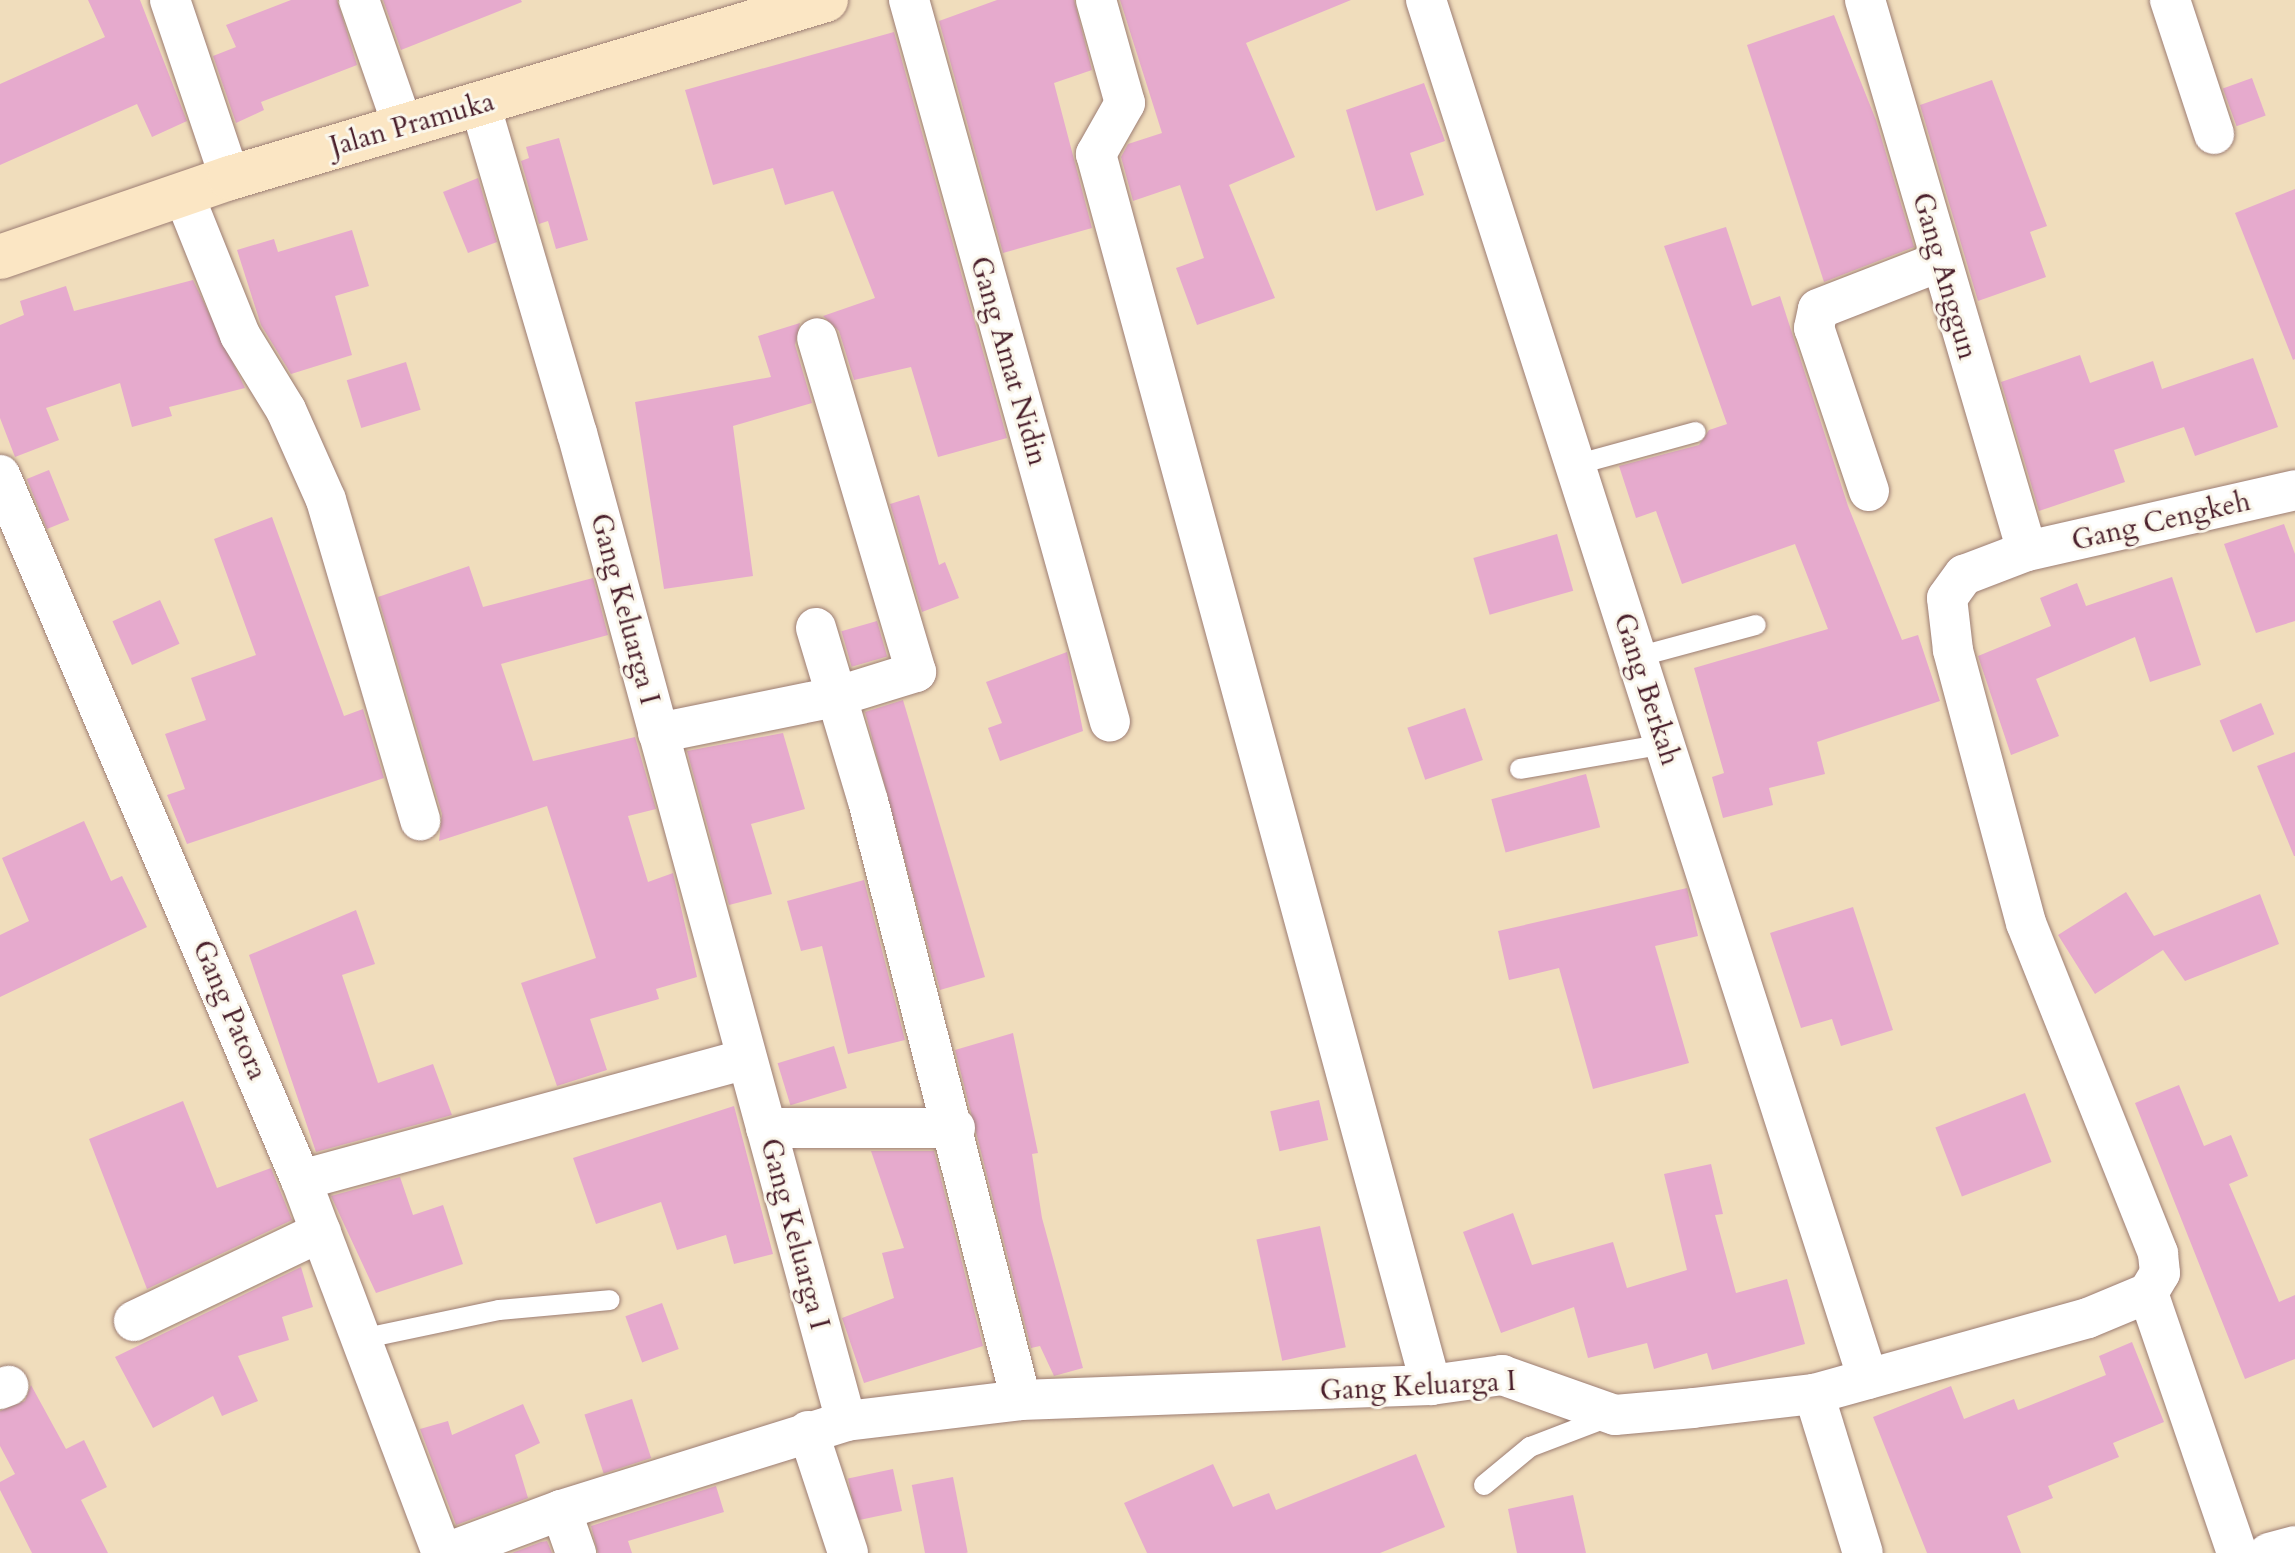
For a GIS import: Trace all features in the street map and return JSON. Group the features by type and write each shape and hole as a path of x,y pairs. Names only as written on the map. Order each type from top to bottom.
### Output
{"street":[{"path":"170,0 230,178"},
{"path":"359,0 403,126"},
{"name":"Jalan Pramuka","path":"0,257 230,178 826,0"},
{"name":"Gang Amat Nidin","path":"909,0 1110,722"},
{"path":"1096,0 1125,103 1096,154 1431,1385"},
{"name":"Gang Berkah","path":"1426,0 1868,1379"},
{"name":"Gang Anggun","path":"1865,0 2027,551"},
{"path":"2170,0 2214,134"},
{"name":"Gang Keluarga I","path":"480,104 658,733 846,1421 1021,1400 1431,1385 1524,1378 1615,1415 1814,1394 2088,1318 2148,1293"},
{"path":"183,193 240,335 286,410 326,500 420,820"},
{"path":"1869,491 1814,328 1818,309 1941,261"},
{"path":"658,733 835,697 916,672 817,338"},
{"name":"Gang Patora","path":"0,475 301,1180 444,1553 561,1510 846,1421"},
{"name":"Gang Cengkeh","path":"2148,1293 2160,1273 2158,1253 2026,923 1948,628 1947,598 1964,575 2027,551 2295,490"},
{"path":"816,628 955,1128 1021,1400"},
{"path":"301,1180 746,1059"},
{"path":"766,1128 955,1128"},
{"path":"134,1321 321,1232"},
{"path":"2148,1293 2237,1553"},
{"path":"1814,1394 1863,1553"},
{"path":"808,1431 848,1553"},
{"path":"561,1510 576,1553"},
{"path":"2269,1553 2295,1546"}],"lane":[{"path":"1575,465 1696,432"},
{"path":"1637,657 1756,625"},
{"path":"1520,769 1665,744"},
{"path":"361,1339 499,1310 610,1300"},
{"path":"1484,1485 1530,1447 1615,1415"}],"building":[{"path":"88,0 140,0 187,121 152,137 137,104 0,165 0,84 105,37"},
{"path":"291,0 337,0 357,65 261,102 264,110 236,123 213,56 236,47 226,25"},
{"path":"383,0 521,0 522,2 401,50"},
{"path":"997,0 1074,0 1092,70 1054,83 1092,228 1003,253 939,21"},
{"path":"1120,0 1351,0 1246,43 1295,157 1229,185 1275,298 1197,325 1176,268 1204,258 1180,185 1133,201 1121,157 1128,144 1162,133"},
{"path":"1834,15 1876,120 1914,247 1824,282 1747,45"},
{"path":"894,32 1007,438 938,457 911,367 854,380 839,331 823,316 875,298 833,191 785,205 773,168 713,185 685,90"},
{"path":"2252,78 2266,116 2237,126 2223,89"},
{"path":"1992,80 2047,226 2030,232 2046,277 1978,301 1920,105"},
{"path":"1424,83 1445,141 1410,153 1424,195 1376,211 1346,110"},
{"path":"559,138 588,240 556,249 548,221 539,224 521,161 529,158 526,147"},
{"path":"478,178 497,242 468,253 443,192"},
{"path":"2295,189 2295,359 2293,360 2235,213"},
{"path":"1726,227 1752,306 1780,296 1848,506 1902,640 1918,635 1940,701 1817,742 1825,774 1769,788 1773,805 1723,818 1712,777 1724,773 1694,668 1828,629 1795,544 1682,584 1656,511 1636,518 1619,466 1699,445 1709,430 1727,424 1664,246"},
{"path":"352,230 369,286 335,296 352,355 291,374 261,325 237,250 274,239 278,252"},
{"path":"193,280 245,388 169,407 172,416 132,427 120,383 46,408 59,440 15,457 0,418 0,325 24,315 20,301 66,286 74,311"},
{"path":"800,323 795,345 812,403 733,426 753,576 664,589 635,402 771,377 758,336"},
{"path":"2080,355 2090,383 2153,361 2162,389 2253,358 2278,427 2195,456 2184,427 2114,450 2125,482 2039,511 2001,382"},
{"path":"406,362 421,410 361,428 347,380"},
{"path":"49,470 69,520 47,529 27,479"},
{"path":"919,495 939,565 945,562 959,598 922,612 890,504"},
{"path":"272,517 344,716 363,709 384,778 187,844 167,795 185,789 165,734 206,720 191,678 256,655 214,539"},
{"path":"2284,524 2295,554 2295,621 2256,633 2224,544"},
{"path":"1557,534 1573,591 1490,615 1473,558"},
{"path":"469,566 483,607 593,578 608,635 501,664 533,761 635,737 656,809 628,816 648,882 673,873 697,977 656,989 659,999 590,1019 607,1070 557,1086 521,983 596,958 547,806 439,841 442,814 378,597"},
{"path":"2172,577 2201,665 2150,682 2135,637 2036,679 2059,736 2011,755 1978,656 2051,626 2040,598 2077,583 2086,606"},
{"path":"160,600 180,644 132,665 112,621"},
{"path":"877,621 887,657 852,667 841,631"},
{"path":"1067,652 1083,731 1000,761 988,728 1002,723 986,682"},
{"path":"903,700 985,977 940,990 865,712"},
{"path":"2261,703 2274,734 2233,752 2220,721"},
{"path":"1465,708 1483,760 1425,780 1407,728"},
{"path":"783,733 805,809 751,824 772,894 729,905 687,751"},
{"path":"2295,752 2295,856 2294,856 2257,766"},
{"path":"1586,774 1600,827 1506,852 1491,799"},
{"path":"84,821 111,881 122,876 147,927 0,997 0,935 29,921 2,858"},
{"path":"864,880 905,1040 848,1054 822,946 801,951 787,901"},
{"path":"1687,888 1698,936 1655,946 1689,1063 1593,1089 1559,968 1509,980 1498,931"},
{"path":"2126,892 2154,936 2260,894 2279,944 2185,981 2163,950 2095,994 2058,935"},
{"path":"1853,907 1893,1030 1841,1046 1832,1019 1801,1028 1770,933"},
{"path":"356,910 375,964 342,975 378,1083 433,1064 452,1115 316,1152 249,955"},
{"path":"1013,1033 1038,1153 1032,1154 1042,1218 1083,1368 1054,1376 1040,1346 1031,1348 955,1050"},
{"path":"834,1046 847,1088 790,1105 778,1063"},
{"path":"2179,1085 2204,1146 2231,1135 2248,1176 2229,1184 2279,1302 2295,1295 2295,1359 2245,1379 2135,1103"},
{"path":"2025,1093 2052,1162 1962,1196 1935,1127"},
{"path":"1319,1100 1328,1140 1280,1151 1270,1111"},
{"path":"183,1101 217,1188 271,1168 292,1220 147,1289 89,1139"},
{"path":"734,1106 773,1254 734,1264 726,1235 677,1250 661,1202 596,1224 573,1158"},
{"path":"871,1151 934,1151 983,1346 864,1383 842,1318 894,1298 882,1253 904,1248"},
{"path":"1711,1164 1723,1214 1715,1215 1736,1293 1787,1279 1805,1344 1712,1370 1707,1353 1654,1369 1647,1343 1588,1358 1574,1307 1501,1333 1463,1232 1513,1213 1532,1265 1613,1242 1627,1288 1687,1270 1664,1174"},
{"path":"400,1177 413,1215 443,1205 463,1264 376,1293 331,1196"},
{"path":"1320,1226 1346,1347 1282,1361 1256,1240"},
{"path":"301,1267 313,1307 282,1317 289,1340 238,1356 258,1401 222,1416 213,1396 153,1428 115,1357"},
{"path":"662,1303 679,1349 642,1362 625,1316"},
{"path":"2132,1342 2164,1422 2113,1443 2119,1457 2048,1486 2053,1498 2007,1516 2021,1553 1927,1553 1873,1417 1951,1386 1964,1419 2014,1399 2018,1410 2106,1375 2099,1356"},
{"path":"31,1385 66,1449 84,1440 107,1487 81,1500 108,1553 32,1553 0,1490 0,1482 15,1474 0,1446 0,1411 25,1401"},
{"path":"632,1399 651,1458 604,1473 584,1414"},
{"path":"523,1404 540,1443 515,1455 528,1498 456,1525 420,1429 448,1421 452,1435"},
{"path":"1416,1454 1445,1527 1380,1553 1147,1553 1124,1503 1213,1464 1233,1507 1269,1493 1276,1510"},
{"path":"893,1469 902,1511 857,1521 848,1479"},
{"path":"953,1477 968,1553 925,1553 912,1485"},
{"path":"716,1486 724,1512 628,1541 632,1553 598,1553 591,1526"},
{"path":"1573,1495 1586,1553 1517,1553 1508,1509"},
{"path":"547,1541 552,1553 512,1553 541,1542"}]}
